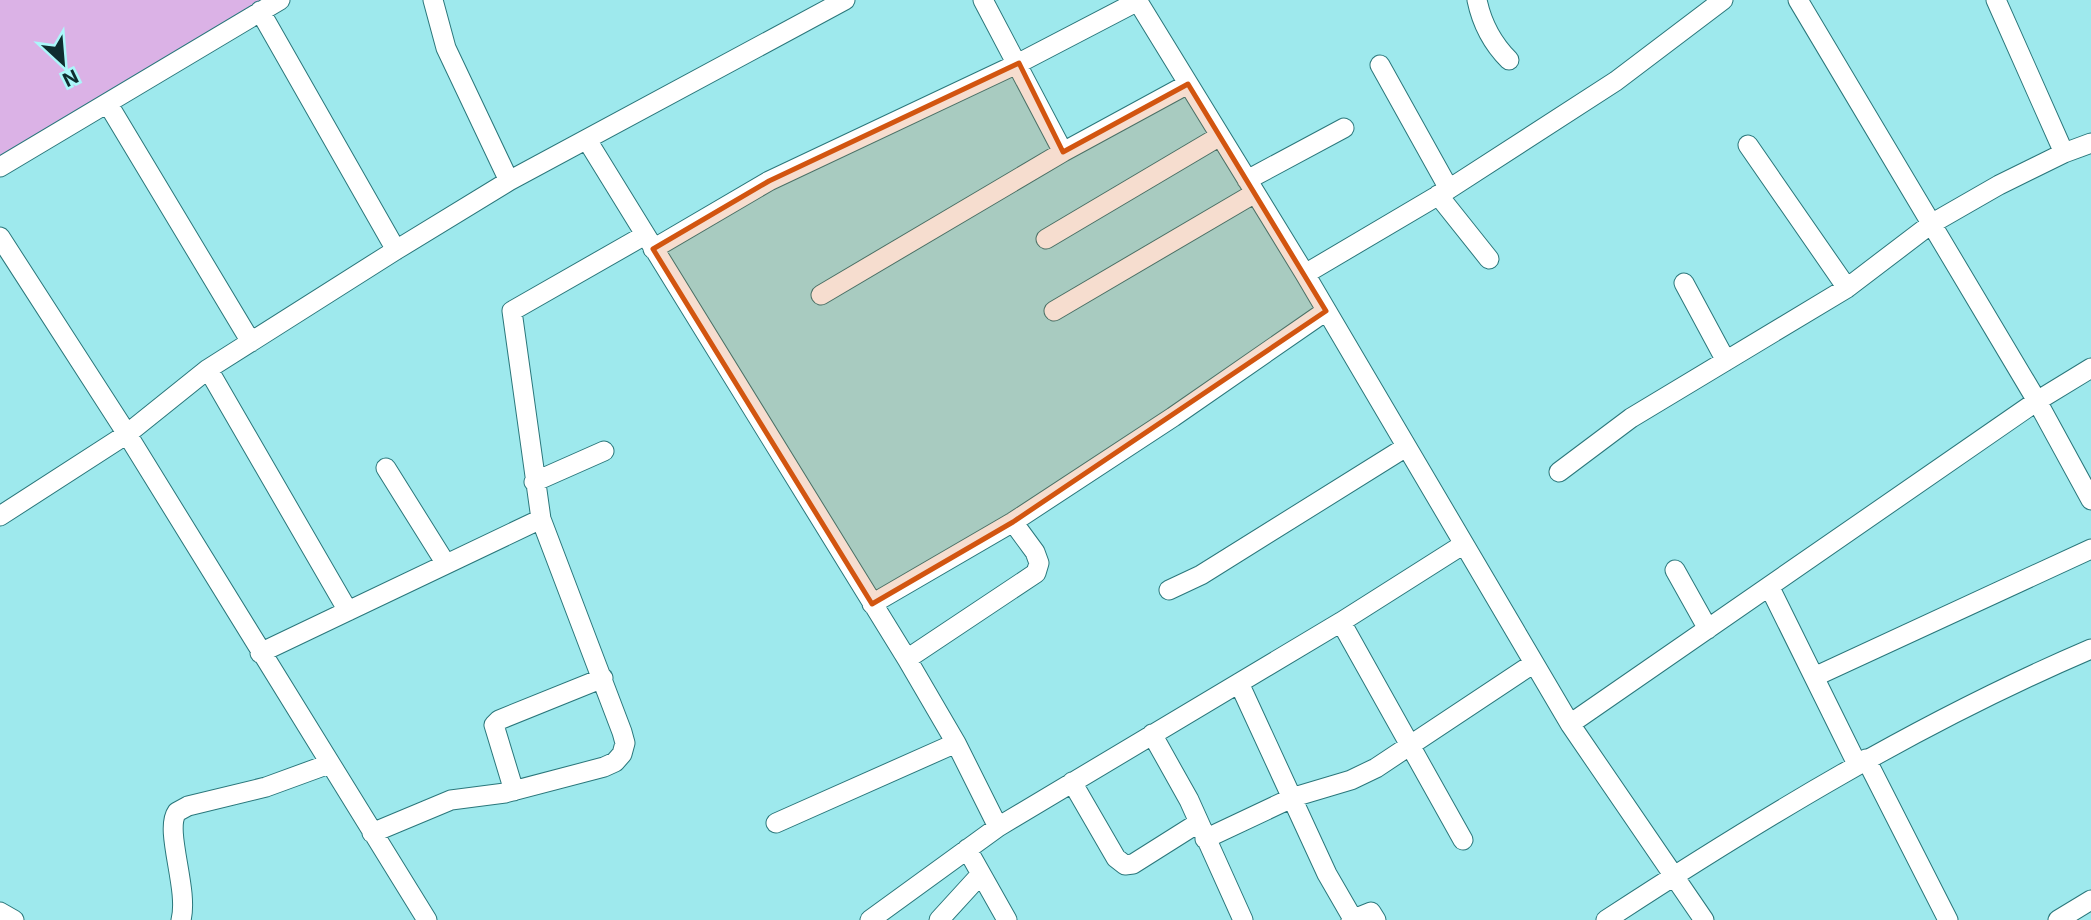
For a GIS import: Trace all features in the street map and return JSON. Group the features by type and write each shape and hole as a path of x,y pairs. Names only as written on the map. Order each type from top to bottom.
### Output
{"street":[{"path":"0,167 280,0"},
{"path":"433,0 446,48 509,181"},
{"path":"0,516 127,434 208,369 396,250 509,181 845,0"},
{"path":"983,0 1019,63 1063,152"},
{"path":"372,833 451,800 514,791 604,767 615,762 622,754 625,743 603,678 541,519 512,311 769,181 1019,63 1137,0 1305,274 1570,724 1704,920"},
{"path":"1476,0 1490,37 1509,60"},
{"path":"1305,274 1444,192 1616,81 1723,0"},
{"path":"1798,0 2037,401 2091,499"},
{"path":"1996,0 2064,153"},
{"path":"260,11 396,250"},
{"path":"1380,65 1444,192 1489,259"},
{"path":"821,295 1063,152 1188,84"},
{"path":"108,104 251,342"},
{"path":"1054,311 1345,128"},
{"path":"1046,239 1220,136"},
{"path":"587,140 906,659 956,743 998,827"},
{"path":"1559,472 1631,418 1847,288 1931,224 2064,153 2091,143"},
{"path":"1748,145 1847,288"},
{"path":"0,237 127,434 426,920"},
{"path":"1684,283 1726,361"},
{"path":"872,604 1013,522 1174,417 1325,311"},
{"path":"1570,724 2037,401 2091,368"},
{"path":"208,369 348,611"},
{"path":"1169,590 1201,575 1406,447"},
{"path":"534,482 604,451"},
{"path":"386,468 446,564"},
{"path":"260,653 541,519"},
{"path":"906,659 1036,573 1039,563 1035,552 1013,522"},
{"path":"870,920 998,827 1341,622 1464,544"},
{"path":"1814,677 2091,550"},
{"path":"1675,570 1708,629"},
{"path":"1770,587 1814,677 1948,920"},
{"path":"1341,622 1463,840"},
{"path":"1606,920 1675,874 1862,761 2005,686 2091,649"},
{"path":"1072,782 1116,858 1125,865 1133,864 1202,831 1294,797 1351,780 1534,663"},
{"path":"514,791 494,725 499,720 603,678"},
{"path":"1240,683 1327,874 1352,919 1371,912 1376,920"},
{"path":"1152,734 1202,831 1243,920"},
{"path":"776,822 956,743"},
{"path":"181,920 185,900 172,827 177,812 188,806 266,787 329,764"},
{"path":"967,849 1007,920"},
{"path":"939,920 981,874"},
{"path":"2058,920 2091,900"},
{"path":"0,912 14,920"}],"highlighted area":[{"path":"1019,63 1063,152 1188,84 1326,311 1013,522 872,604 653,249 769,181"}],"shaded area":[{"path":"0,0 290,0 0,175"}]}
